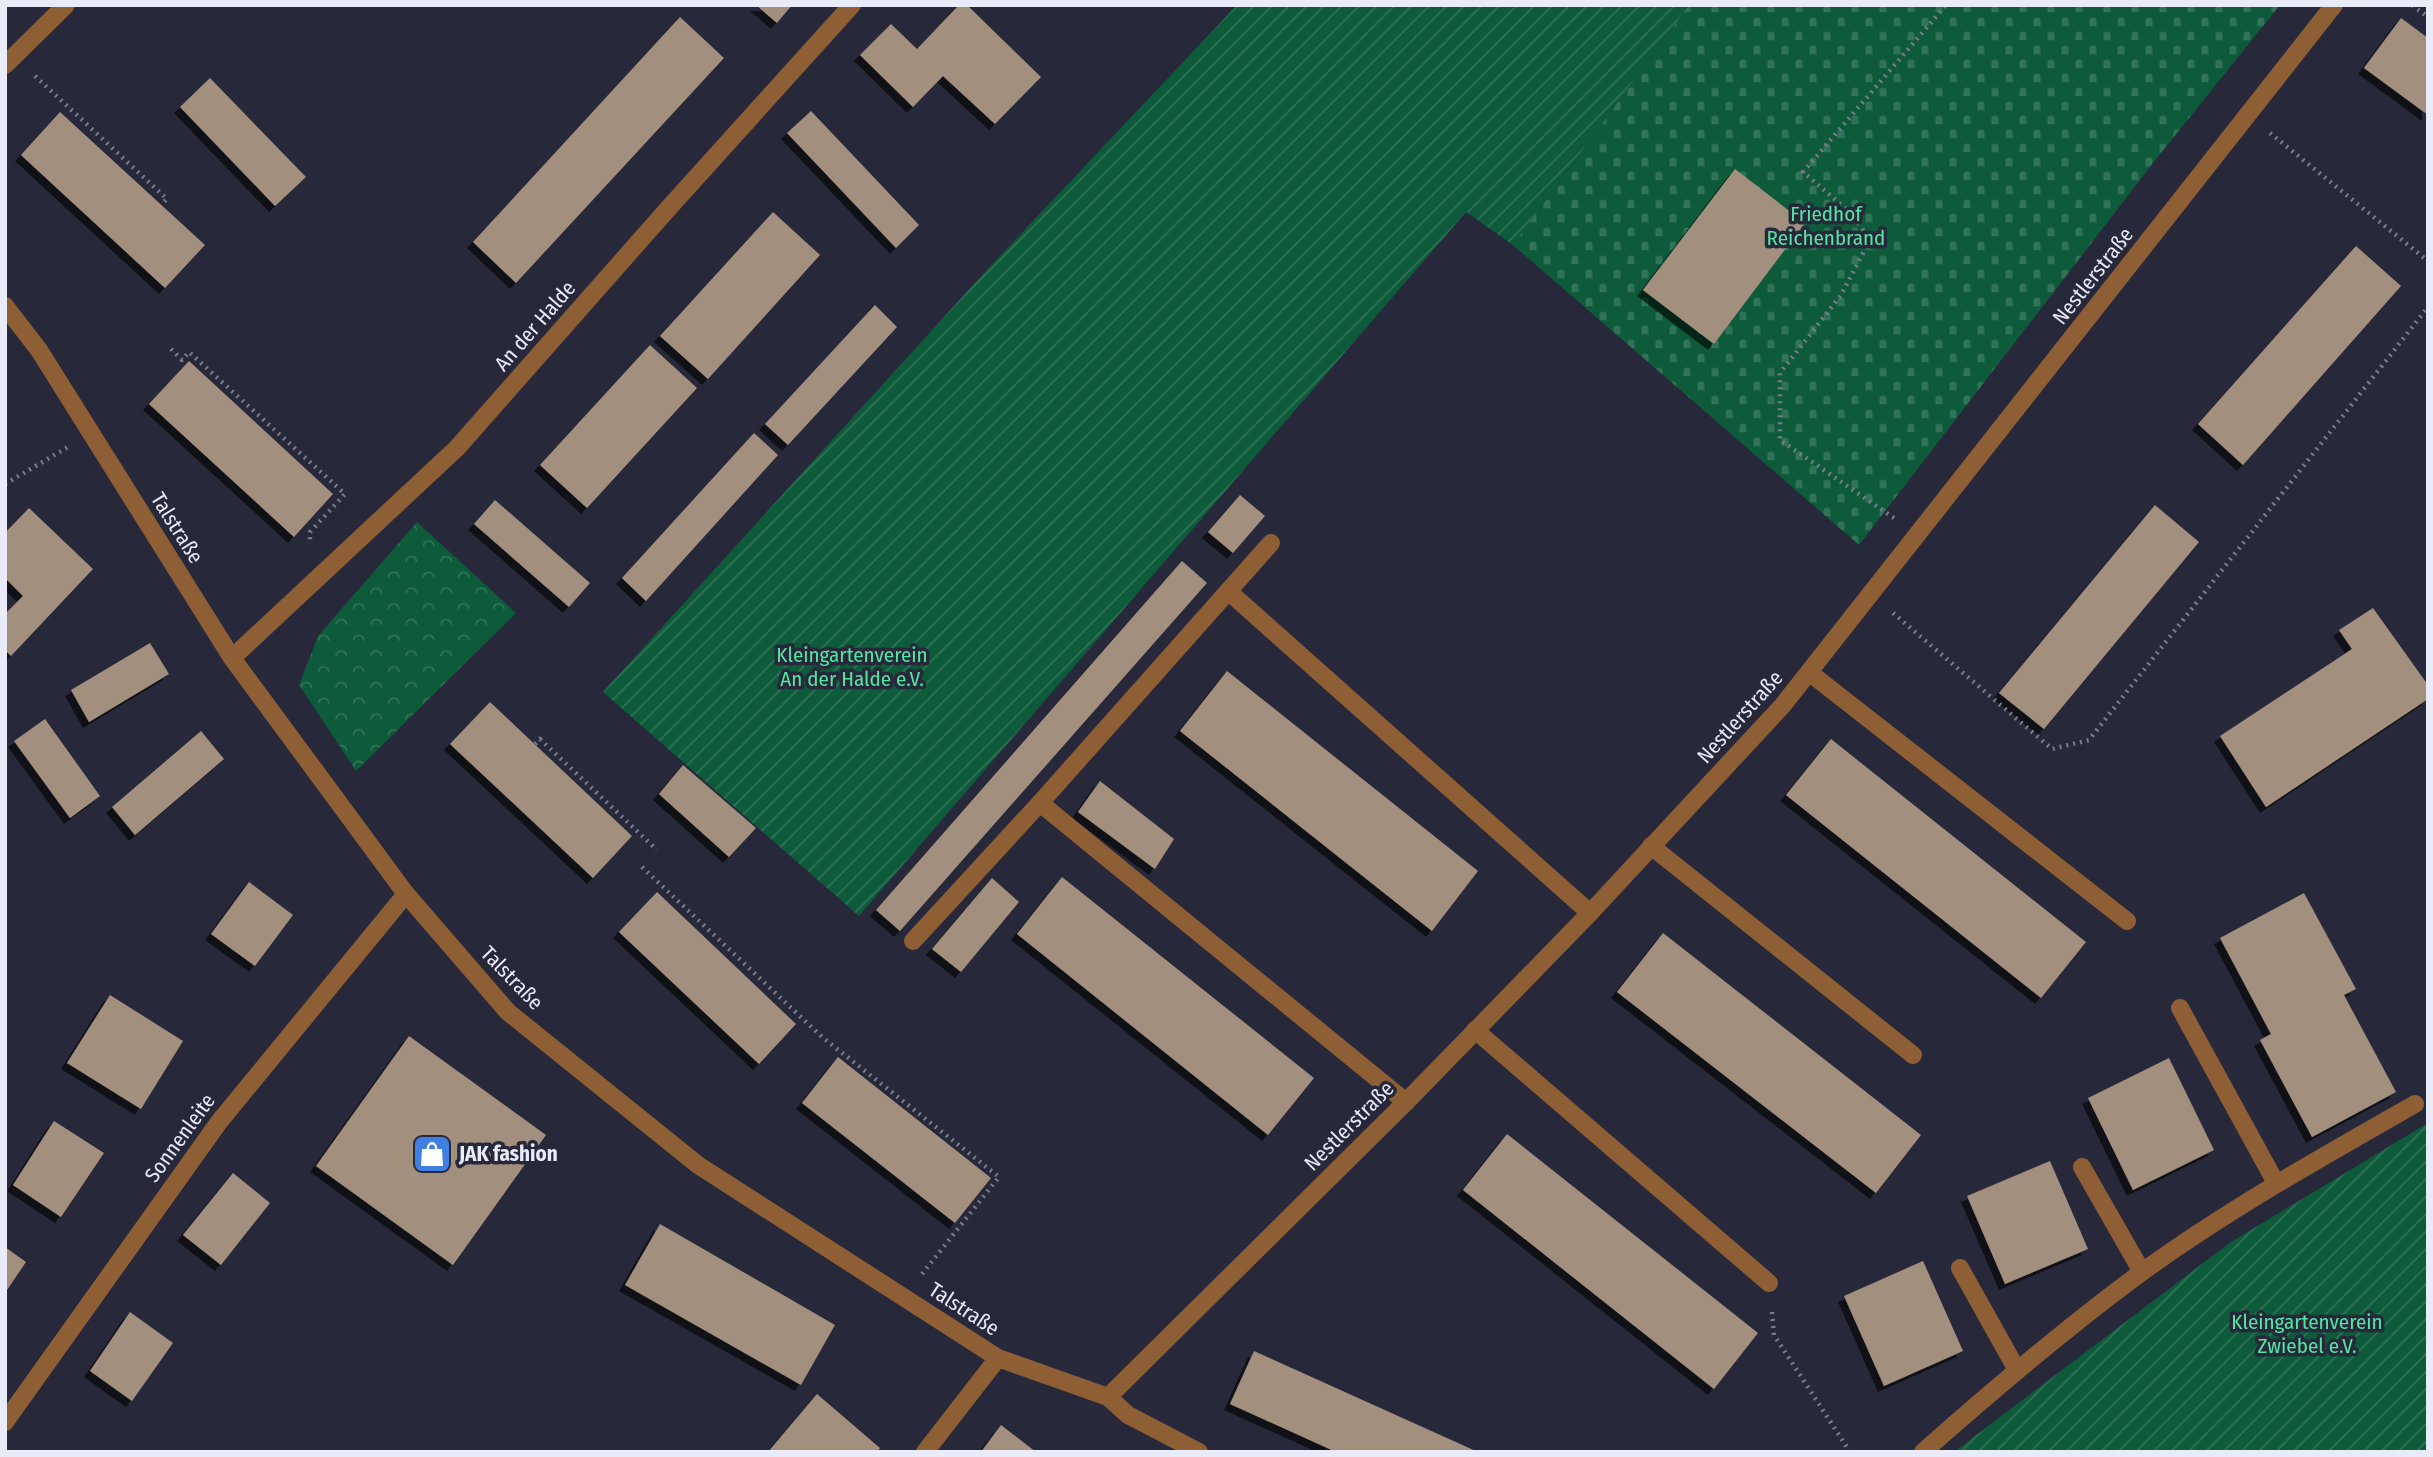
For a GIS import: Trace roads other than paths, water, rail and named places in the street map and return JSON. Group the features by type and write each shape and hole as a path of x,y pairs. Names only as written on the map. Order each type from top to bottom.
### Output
{"street":[{"path":"9,61 65,5"},
{"name":"An der Halde","path":"232,658 457,448 852,5"},
{"name":"Nestlerstraße","path":"1108,1397 1406,1102 1590,913 1783,705 2334,5"},
{"name":"Talstraße","path":"5,306 39,350 232,658 407,894 508,1012 698,1165 998,1358 1108,1397 1128,1415 1199,1452"},
{"path":"913,941 1040,803 1271,543"},
{"path":"1228,591 1590,913"},
{"path":"1810,673 2127,920"},
{"path":"1040,803 1406,1102"},
{"path":"1651,846 1913,1055"},
{"name":"Sonnenleite","path":"5,1422 219,1122 407,894"},
{"path":"2180,1008 2276,1183"},
{"path":"1475,1030 1769,1283"},
{"path":"1923,1452 2017,1370 2142,1272 2276,1183 2415,1104"},
{"path":"2082,1167 2142,1272"},
{"path":"1961,1268 2017,1370"},
{"path":"925,1452 998,1358"}],"place":[{"name":"JAK fashion","path":"432,1154"}],"park label":[{"name":"Friedhof Reichenbrand","path":"1826,226"},
{"name":"Kleingartenverein An der Halde e.V.","path":"852,667"},
{"name":"Kleingartenverein Zwiebel e.V.","path":"2307,1334"}]}
